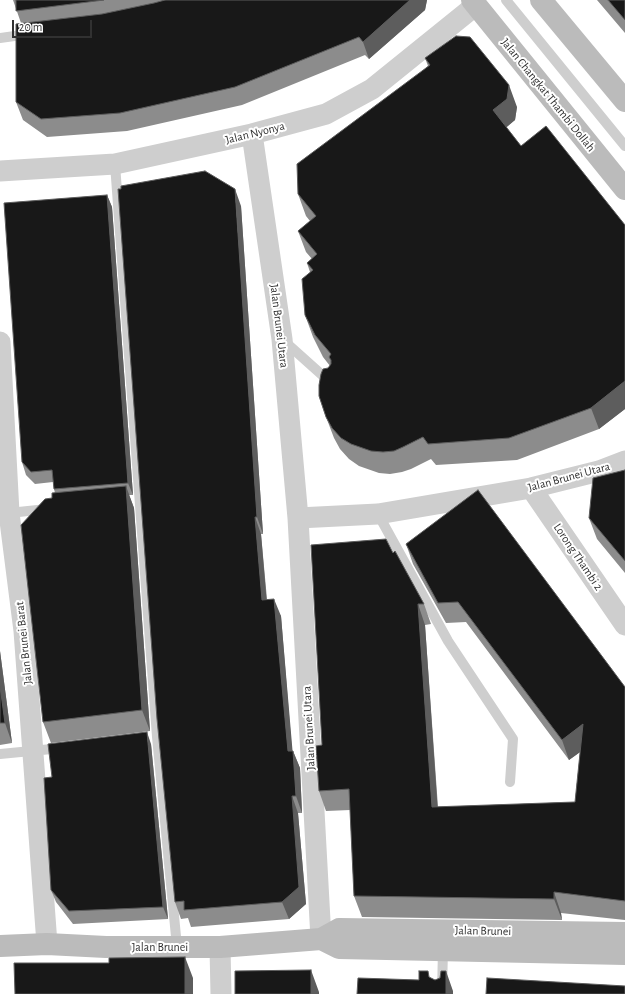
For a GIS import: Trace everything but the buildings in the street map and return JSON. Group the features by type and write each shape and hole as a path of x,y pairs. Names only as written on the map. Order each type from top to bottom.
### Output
{"street":[{"path":"541,0 625,101"},
{"name":"Jalan Nyonya","path":"0,171 115,164 252,134 326,114 372,89 474,2"},
{"name":"Jalan Changkat Thambi Dollah","path":"474,2 625,189"},
{"name":"Jalan Brunei Utara","path":"252,134 282,339 298,518 320,939"},
{"name":"Jalan Brunei Barat","path":"0,355 5,513 24,631 47,944"},
{"name":"Jalan Brunei Utara","path":"298,518 378,514 531,488 599,471 625,461"},
{"name":"Lorong Thambi 2","path":"531,488 625,625"},
{"name":"Jalan Brunei","path":"0,946 47,944 106,947 220,947 320,939 339,929 443,940 625,954"},
{"name":"Jalan Brunei","path":"443,940 625,933"},
{"path":"220,947 222,994"}],"lane":[{"path":"506,0 625,146"},
{"path":"0,38 38,33"},
{"path":"115,164 135,501 153,738 177,946"},
{"path":"282,339 333,384"},
{"path":"5,513 55,509"},
{"path":"378,514 448,641 514,739 510,782"},
{"path":"0,754 33,752 72,747"},
{"path":"442,994 443,940"}]}
